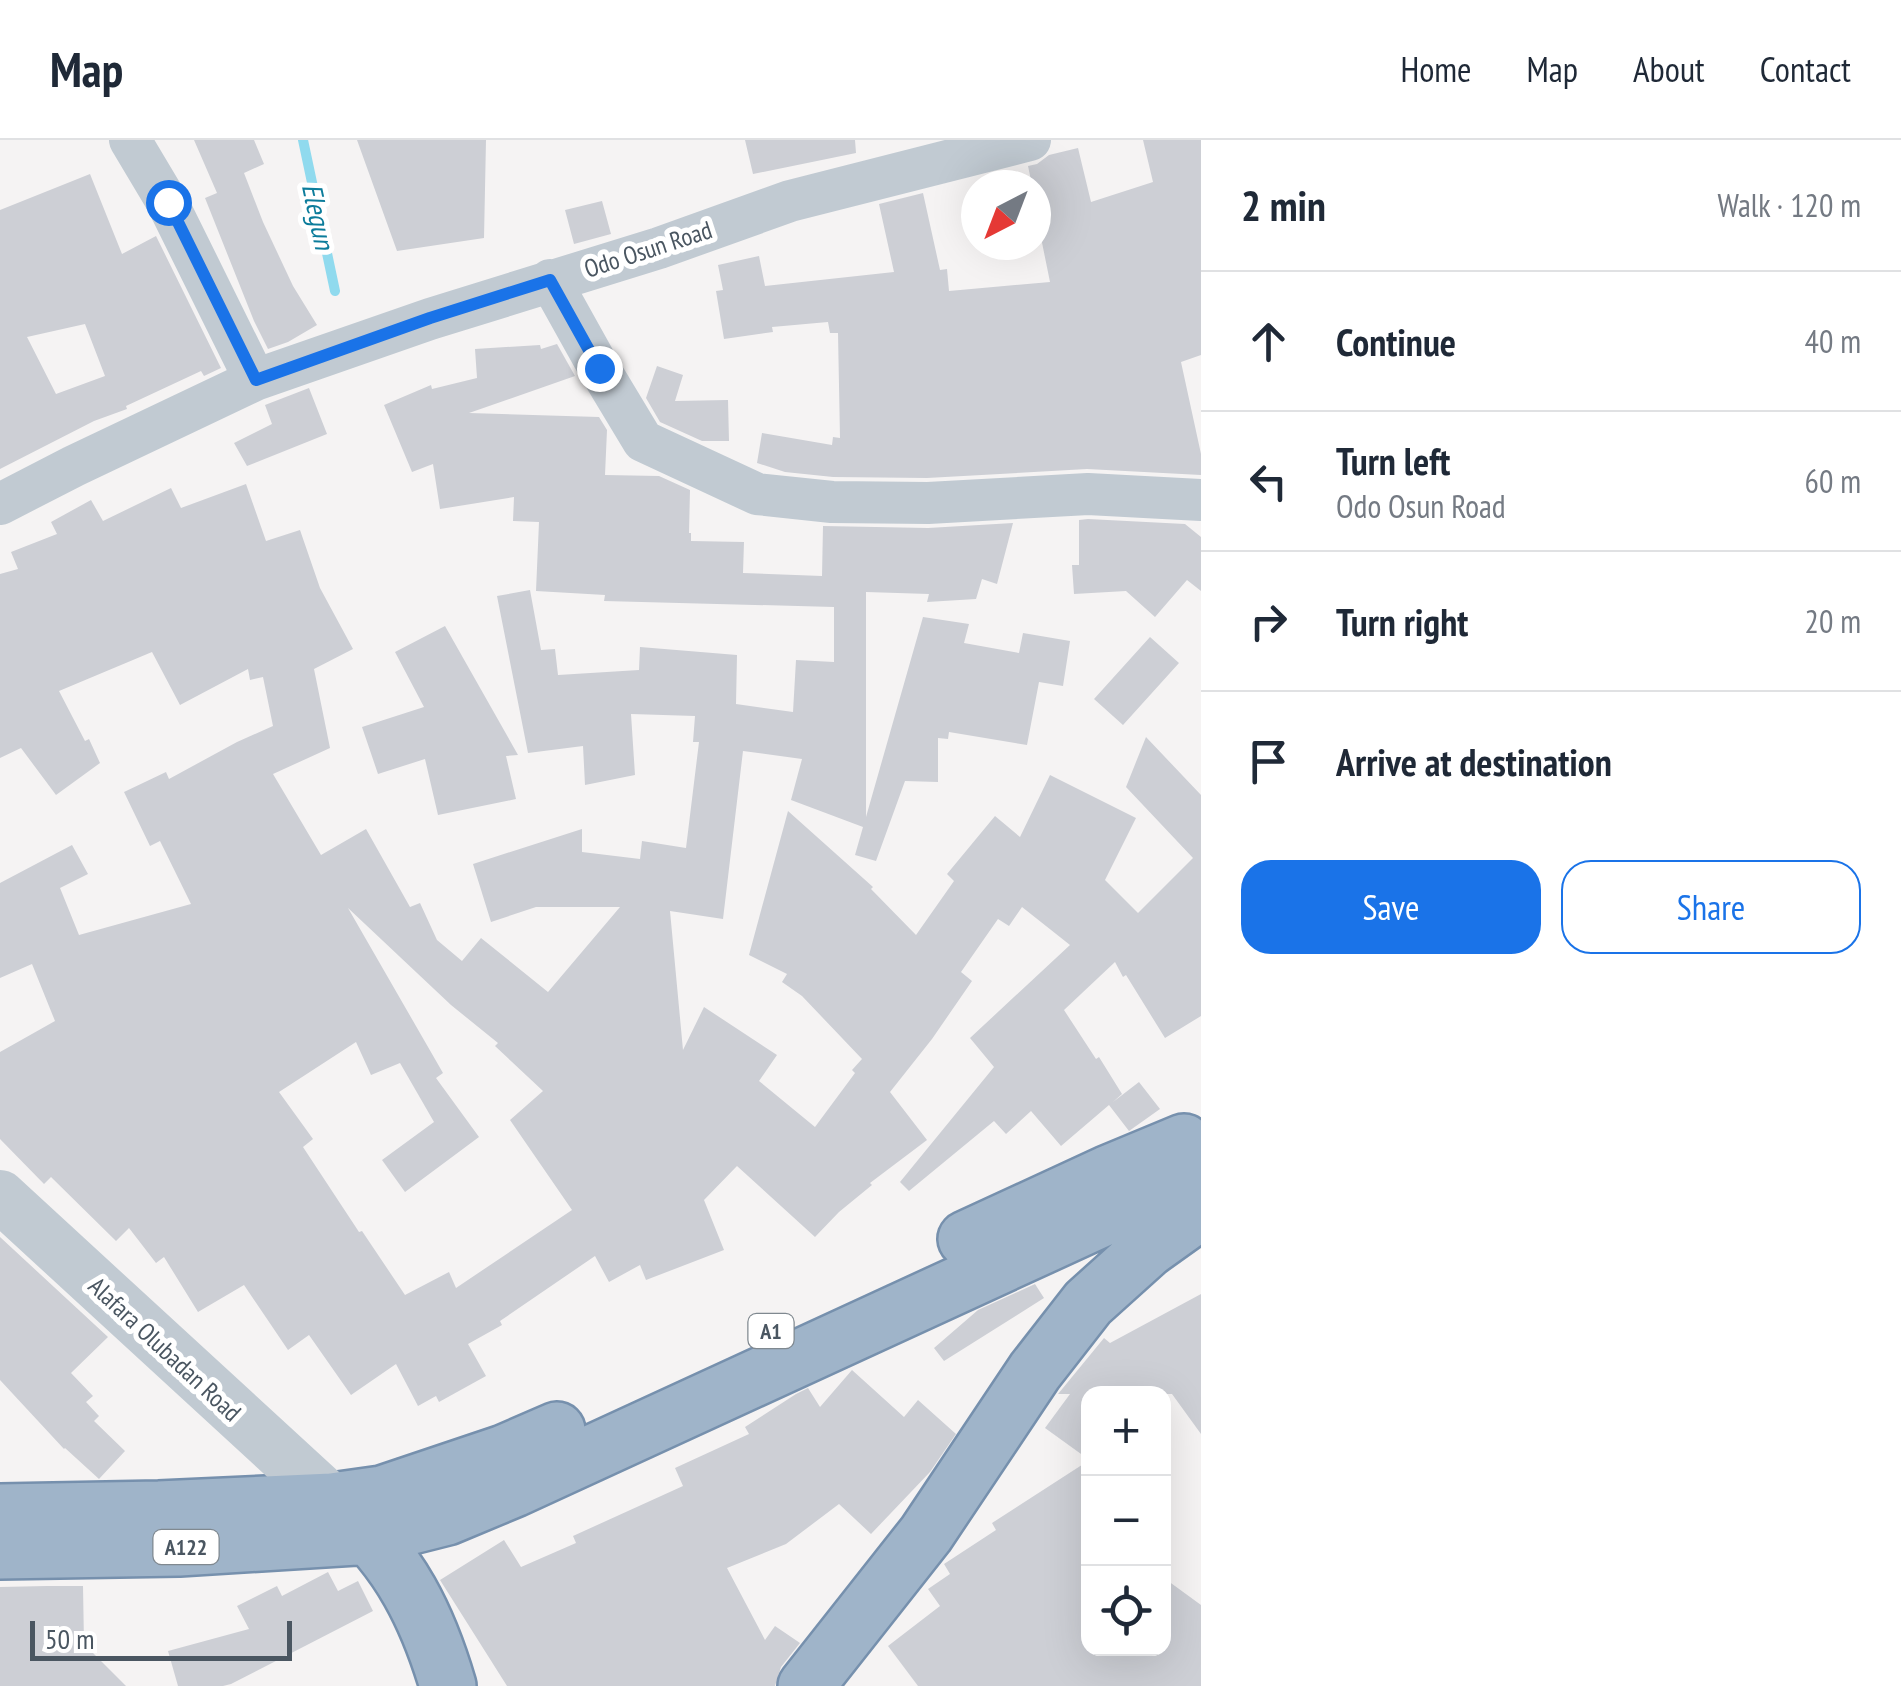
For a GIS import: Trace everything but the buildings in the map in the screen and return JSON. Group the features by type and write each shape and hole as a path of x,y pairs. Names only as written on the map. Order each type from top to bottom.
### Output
{"highway":[{"name":"A1","path":"352,1519 382,1494 425,1482 548,1434 1107,1174 1201,1136"},
{"name":"A1","path":"352,1519 447,1517 514,1490 1201,1173"},
{"path":"806,1686 926,1534 1035,1370 1088,1303 1148,1249 1201,1211"},
{"name":"A122","path":"0,1512 159,1509 352,1519"},
{"name":"A122","path":"0,1551 178,1548 352,1519"},
{"path":"352,1519 401,1576 424,1618 448,1686"}],"street":[{"path":"130,140 168,202 256,380"},
{"name":"Odo Osun Road","path":"0,504 256,380 430,318 659,248 790,201 1030,140"},
{"path":"550,280 643,442 757,494 832,502 928,504 1088,494 1201,500"},
{"name":"Alafara Olubadan Road","path":"0,1196 352,1519"}],"waterway":[{"name":"Elegun","path":"303,140 335,291"}],"route":[{"path":"168,202 256,380 550,280 599,368"}]}
